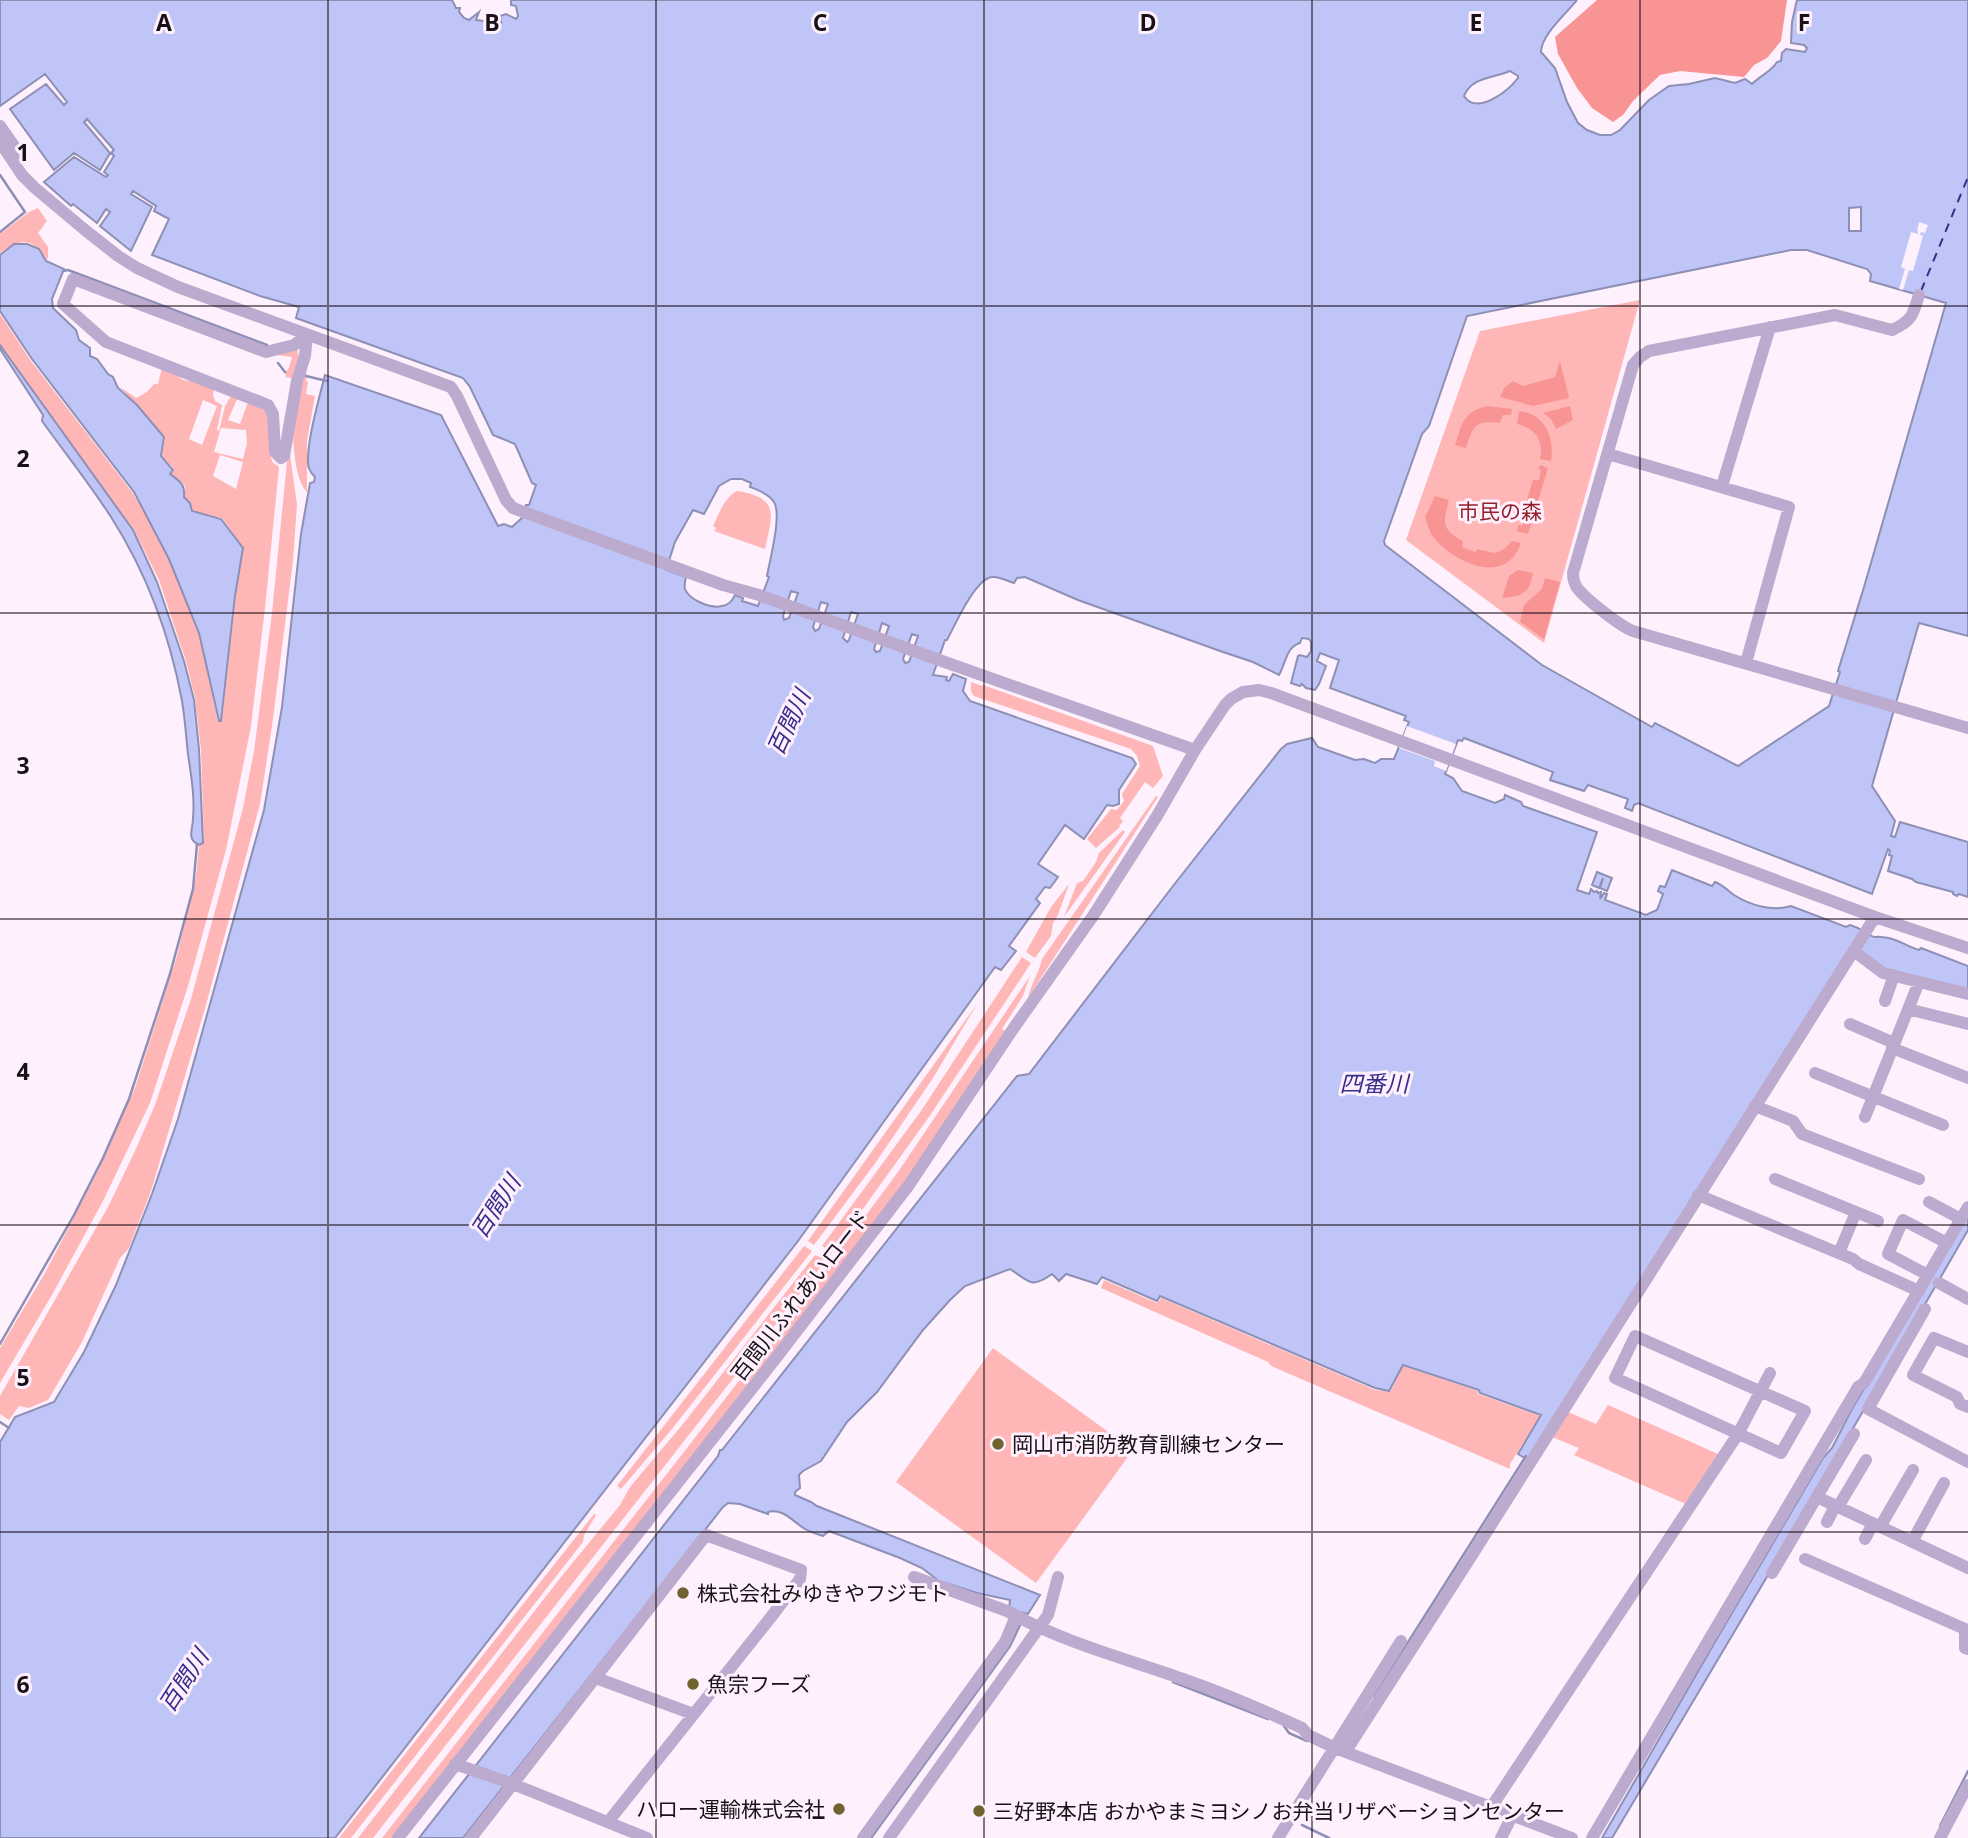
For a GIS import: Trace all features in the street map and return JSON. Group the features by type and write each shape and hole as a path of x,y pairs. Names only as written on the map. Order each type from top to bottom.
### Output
{"street":[{"path":"0,126 19,153"},
{"path":"0,142 22,175 35,188 127,262 178,287 451,387 506,500 520,512 1195,750"},
{"path":"73,279 266,352 294,345 307,335 284,456 281,458 275,452 274,414 268,405 106,342 63,304 73,279"},
{"path":"1919,295 1914,312 1907,323 1892,330 1835,315 1649,351 1640,357 1633,366 1573,573 1573,581 1577,588 1626,628 1966,727"},
{"path":"1722,486 1770,327"},
{"path":"1608,454 1789,507 1746,663"},
{"name":"百間川ふれあいロード","path":"398,1838 909,1185 1013,1029 1093,916 1157,817 1195,750 1225,705 1236,695 1250,690 1271,693 1875,917 1968,948"},
{"path":"1278,1838 1467,1563 1875,917"},
{"path":"1856,951 1883,973 1968,994"},
{"path":"1885,1001 1894,975"},
{"path":"1865,1117 1919,982"},
{"path":"1908,1009 1968,1024"},
{"path":"1850,1024 1893,1046 1968,1078"},
{"path":"1815,1073 1943,1125"},
{"path":"1755,1106 1793,1121 1802,1134 1919,1179"},
{"path":"1774,1179 1878,1221"},
{"path":"1698,1195 1853,1259 1919,1291"},
{"path":"1929,1202 1961,1219"},
{"path":"1592,1838 1851,1398 1864,1383 1968,1207"},
{"path":"1839,1253 1856,1212"},
{"path":"1928,1275 1888,1254 1903,1220 1947,1243"},
{"path":"1939,1283 1968,1299"},
{"path":"1925,1309 1868,1409 1968,1462"},
{"path":"1635,1336 1761,1391 1805,1411 1781,1453 1615,1378 1635,1336"},
{"path":"1968,1352 1934,1338 1913,1374 1957,1397 1960,1404 1968,1407"},
{"path":"1492,1806 1738,1434 1770,1373"},
{"path":"1772,1573 1854,1434"},
{"path":"1827,1522 1866,1460"},
{"path":"1865,1539 1913,1470"},
{"path":"1912,1542 1944,1483"},
{"path":"1817,1497 1968,1568"},
{"path":"471,1838 509,1783 596,1678 706,1535 801,1570 800,1579 793,1589 608,1822"},
{"path":"1805,1559 1965,1629 1965,1648 1968,1649"},
{"path":"914,1577 1007,1612 1083,1645 1185,1679 1302,1728 1308,1735 1340,1749 1572,1838"},
{"path":"889,1838 1048,1615 1058,1577"},
{"path":"863,1838 1020,1619"},
{"path":"1391,1670 1401,1641"},
{"path":"596,1678 693,1714"},
{"path":"455,1764 648,1838"},
{"path":"1940,1838 1968,1785"},
{"path":"1501,1838 1513,1814"}],"green space":[{"path":"38,208 47,221 38,233 48,247 47,260 37,247 26,242 0,253 0,234"},
{"name":"市民の森","path":"1640,300 1544,643 1406,540 1480,331"},
{"path":"0,314 31,361 132,492 150,522 169,560 199,634 218,722 222,721 243,548 222,518 192,511 191,503 185,498 185,486 171,474 174,469 162,456 165,437 120,387 136,398 154,384 158,384 162,367 183,380 214,387 215,401 222,405 217,430 219,431 225,406 231,396 267,408 271,428 271,458 279,467 251,726 226,850 188,986 150,1103 103,1201 0,1383 0,1348 45,1273 99,1169 135,1088 177,956 196,876 199,846 204,843 201,750 195,698 186,661 159,580 134,530 0,345","holes":["237,399 248,402 240,424 228,420","203,400 217,406 202,445 189,439","221,428 246,430 247,443 243,459 214,452","220,455 243,462 236,489 213,476"]},
{"path":"297,350 299,356 295,379 286,377 285,373 292,357 276,355"},
{"path":"305,373 308,382 306,394 315,396 307,441 307,492 297,471 293,435"},
{"path":"288,452 297,504 293,561 272,726 260,804 206,1005 151,1191 129,1248 120,1258 82,1342 48,1400 29,1408 19,1406 9,1420 0,1414 0,1396 108,1207 135,1151 155,1105 191,999 243,808 254,751 272,613"},
{"path":"737,491 761,498 767,503 771,518 765,549 714,531 716,528 713,526 722,507"},
{"path":"971,682 1153,746 1163,776 1153,788 1145,782 1120,818 1123,821 1120,827 1096,848 1087,839 1111,809 1117,810 1124,801 1122,794 1140,766 1137,756 1131,749 974,696"},
{"path":"1156,796 1158,797 1028,998 1042,959"},
{"path":"1123,830 1125,832 1064,917 1077,883 1083,881 1099,853"},
{"path":"1069,884 1053,923 1051,936 1035,958 1026,952 1051,907"},
{"path":"1022,957 1031,963 929,1117 829,1256 830,1251 822,1246 921,1111"},
{"path":"1030,976 1023,996 1002,1029 1005,1031 881,1218 393,1838 382,1838 852,1234 898,1172"},
{"path":"977,1004 933,1078 876,1162 814,1245 808,1241"},
{"path":"804,1246 812,1251 672,1429 621,1489 617,1486"},
{"path":"815,1255 826,1260 373,1838 358,1838 620,1505 630,1487 683,1424"},
{"path":"1104,1280 1157,1303 1161,1298 1375,1390 1390,1392 1403,1366 1478,1391 1478,1394 1540,1416 1510,1464 1510,1469 1271,1366 1268,1362 1101,1288"},
{"path":"993,1348 1133,1450 1036,1583 896,1482"},
{"path":"1608,1405 1718,1454 1686,1504 1574,1455 1579,1448 1552,1437 1568,1412 1596,1424"},
{"path":"594,1514 596,1515 584,1535 583,1542 351,1838 339,1838"}],"shaded area":[{"path":"1597,0 1787,0 1781,41 1767,58 1754,65 1744,77 1680,71 1660,75 1633,101 1623,115 1613,122 1592,108 1577,88 1558,54 1555,37"},
{"path":"1560,361 1569,398 1533,406 1500,397 1504,388 1513,381 1523,386 1555,377"},
{"path":"1488,406 1512,409 1511,415 1503,415 1500,423 1476,426 1466,448 1455,445 1468,415"},
{"path":"1570,406 1573,420 1556,429 1551,419 1543,413"},
{"path":"1519,411 1536,416 1546,428 1551,444 1551,461 1540,459 1541,446 1537,436 1529,428 1517,424"},
{"path":"1540,465 1548,468 1528,534 1517,531 1518,525 1522,526 1533,480 1539,480"},
{"path":"1435,496 1449,500 1445,520 1447,529 1463,541 1462,547 1475,552 1478,549 1496,552 1512,541 1521,543 1514,556 1504,564 1479,566 1466,562 1442,547 1432,535 1425,517"},
{"path":"1518,570 1533,573 1527,590 1520,595 1502,598 1509,576"},
{"path":"1545,578 1560,582 1544,639 1520,622 1524,605 1542,589"}],"water":[{"path":"0,0 452,0 456,8 460,8 459,12 464,18 469,20 479,12 476,20 483,21 492,31 501,23 500,16 506,14 516,19 518,16 516,6 511,5 511,0 1577,0 1545,39 1541,52 1555,68 1578,123 1600,135 1611,135 1620,130 1649,100 1669,86 1715,78 1735,83 1745,79 1752,84 1781,61 1782,53 1786,49 1805,52 1807,48 1804,45 1791,43 1797,0 1968,0 1968,636 1919,623 1872,786 1895,821 1891,836 1895,837 1900,822 1968,842 1968,897 1959,894 1957,896 1953,892 1888,871 1892,856 1889,855 1888,849 1872,894 1638,803 1632,811 1625,808 1628,799 1588,785 1584,791 1550,780 1553,772 1464,738 1462,741 1458,740 1445,774 1453,778 1462,791 1495,803 1504,799 1505,795 1521,802 1523,806 1597,832 1577,890 1589,894 1591,889 1601,892 1600,899 1604,893 1607,894 1605,900 1646,915 1657,910 1663,894 1658,891 1660,886 1665,887 1672,870 1712,886 1715,882 1747,902 1769,908 1791,906 1846,927 1856,927 1873,937 1891,938 1968,966 1968,991 1882,970 1854,947 1528,1460 1518,1454 1541,1415 1480,1393 1479,1390 1403,1365 1389,1391 1375,1388 1160,1296 1157,1301 1102,1277 1097,1284 1066,1274 1059,1281 1052,1274 1031,1282 1010,1269 965,1286 923,1330 877,1392 847,1422 821,1461 799,1475 800,1488 795,1495 1040,1595 1028,1614 1009,1610 1010,1600 939,1581 922,1568 900,1558 829,1531 823,1536 811,1532 779,1512 768,1514 740,1504 728,1503 463,1838 419,1838 720,1450 1017,1076 1029,1074 1281,749 1287,744 1312,738 1318,747 1355,760 1364,759 1375,763 1381,759 1394,759 1409,722 1404,720 1406,716 1330,688 1339,660 1320,653 1317,661 1326,666 1315,690 1302,684 1300,686 1291,683 1298,656 1307,657 1311,651 1309,639 1302,638 1300,643 1292,648 1279,675 1253,662 1078,600 1025,577 1017,578 1014,583 992,577 972,594 945,640 933,675 947,677 946,680 949,681 953,674 966,679 963,691 970,701 1132,758 1136,764 1119,790 1119,804 1107,805 1084,839 1065,825 1038,864 1058,877 1050,888 1045,887 1036,899 1040,903 1009,946 1016,951 1001,970 995,967 798,1241 335,1838 0,1838 0,1442 15,1417 54,1402 84,1352 116,1285 178,1119 264,810 282,707 301,534 310,483 314,482 315,477 308,465 309,443 325,375 441,415 498,526 504,524 512,527 523,517 536,485 532,483 515,444 493,435 463,378 296,318 299,307 260,296 152,255 169,219 154,211 156,206 133,191 131,194 152,207 131,251 100,226 110,212 106,209 97,223 73,204 71,206 44,182 74,157 106,177 108,175 104,172 114,156 111,153 114,150 87,119 84,122 110,153 100,170 74,153 54,170 10,109 46,84 64,105 67,102 45,74 0,106","holes":["1510,71 1518,76 1500,95 1484,103 1470,102 1464,96 1467,90 1484,79","1861,207 1861,231 1849,231 1849,208","1791,250 1807,250 1867,269 1871,274 1870,281 1946,303 1829,706 1738,766 1655,723 1652,727 1542,665 1385,545 1384,541 1422,434 1429,426 1467,316","731,479 742,479 751,483 750,487 774,502 777,517 767,576 769,577 758,606 742,601 743,598 735,595 730,602 717,607 701,603 687,593 686,577 666,570 675,542 693,510 704,514 719,486","791,591 798,593 789,618 784,620","821,602 828,604 819,629 815,631 813,627","851,612 858,614 847,642 843,638","882,623 889,626 880,651 876,652 874,649","912,634 918,636 909,662 905,663 903,659"]},
{"path":"14,244 27,244 39,249 46,261 64,269 52,299 53,308 76,330 79,340 90,348 90,356 97,359 113,377 118,388 137,405 164,437 161,456 173,470 170,474 183,486 184,497 190,503 192,511 221,519 243,548 221,721 199,633 169,559 134,492 32,359 0,311 0,255"},
{"path":"0,345 133,530 157,582 184,661 194,700 203,843 199,845 191,837 193,794 182,701 171,653 146,582 124,538 42,421 43,415"},
{"path":"1597,872 1612,878 1607,891 1600,888 1603,878 1599,888 1592,885"},
{"path":"1968,1214 1968,1230 1768,1575 1612,1838 1602,1838 1719,1635"}],"pier":[{"path":"1919,222 1928,225 1925,233 1921,232 1920,235 1923,236 1913,271 1909,270 1903,290 1899,289 1905,269 1901,267 1911,232 1918,234"},
{"path":"1407,726 1456,744 1446,771 1434,766 1435,761 1399,748"}],"waterway":[{"path":"0,175 25,212 0,232"},
{"path":"63,271 68,270 267,345 268,348"},
{"path":"278,363 285,372"},
{"path":"306,376 327,381"},
{"path":"0,1344 74,1215 129,1099 170,974 193,889 197,844"},
{"path":"0,1422 9,1428"},
{"path":"1374,1696 1526,1456"},
{"path":"871,1838 1010,1646 1021,1623"},
{"path":"1173,1682 1268,1719"},
{"path":"1284,1726 1289,1733 1307,1741"},
{"path":"1940,1826 1968,1771"},
{"path":"1302,1825 1329,1838"}],"ferry route":[{"path":"1921,291 1968,177"}],"place":[{"name":"岡山市消防教育訓練センター","path":"998,1444"},
{"name":"株式会社みゆきやフジモト","path":"683,1593"},
{"name":"魚宗フーズ","path":"693,1684"},
{"name":"ハロー運輸株式会社","path":"839,1809"},
{"name":"三好野本店 おかやまミヨシノお弁当リザベーションセンター","path":"979,1811"}],"water label":[{"name":"百間川","path":"788,722"},
{"name":"四番川","path":"1374,1083"},
{"name":"百間川","path":"495,1206"},
{"name":"百間川","path":"183,1680"}]}
